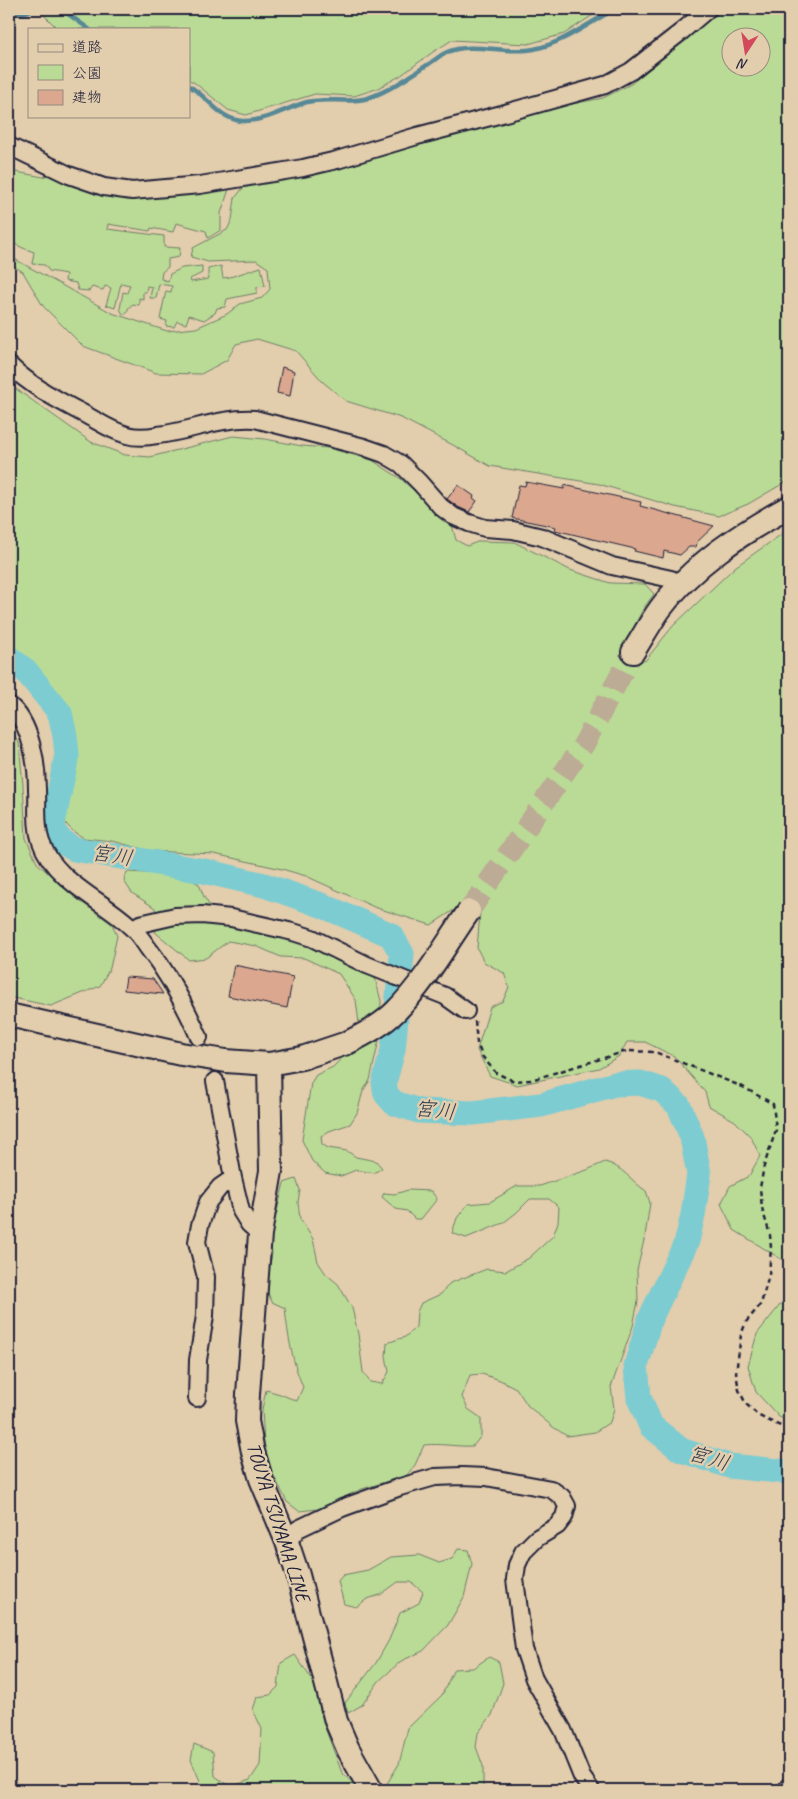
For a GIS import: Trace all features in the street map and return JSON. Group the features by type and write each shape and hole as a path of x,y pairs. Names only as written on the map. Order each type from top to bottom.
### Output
{"main road":[{"path":"634,652 660,610 680,586 720,549 762,521 789,507"},
{"path":"9,1015 181,1054 226,1061 269,1064 302,1058 347,1042 372,1030 396,1012 426,974 469,911"},
{"name":"TOUYA TSUYAMA LINE","path":"269,1064 271,1171 260,1234 248,1394 248,1422 253,1452 261,1479 287,1542 311,1622 336,1720 348,1749 371,1790"}],"street":[{"path":"9,146 69,175 104,187 132,191 200,185 303,168 605,85 631,71 708,9"},
{"path":"9,365 41,391 113,430 128,435 140,437 159,435 223,420 240,418 255,419 364,447 384,454 400,464 453,516 485,528 513,530 554,540 612,566 671,579 680,586"},
{"path":"9,705 24,726 30,740 36,770 37,825 41,843 50,859 68,878 133,929 169,976 199,1037"},
{"path":"133,929 140,924 175,916 202,915 231,918 293,932 312,938 366,965 445,996 466,1011"},
{"path":"215,1081 241,1211 249,1224 260,1234"},
{"path":"196,1398 198,1360 206,1316 206,1277 197,1242 200,1225 208,1202 220,1187 233,1178"},
{"path":"287,1542 298,1529 342,1508 400,1487 435,1477 486,1477 551,1490 562,1497 567,1506 564,1517 557,1526 537,1538 523,1552 517,1565 515,1579 524,1649 534,1679 563,1730 582,1778 592,1790"},
{"path":"786,1790 789,1786"}],"path":[{"path":"466,1011 475,1021 477,1043 482,1056 496,1073 514,1081 530,1080 627,1051 655,1052 743,1087 772,1104 776,1130 764,1166 760,1188 762,1208 770,1234 769,1275 761,1304 746,1322 741,1334 736,1372 738,1390 746,1404 758,1416 789,1430"}],"green space":[{"path":"33,9 602,9 564,34 528,44 452,40 400,76 376,89 354,96 315,94 246,115 228,110 190,80 190,28 57,28 41,12"},
{"path":"731,9 789,9 789,480 748,504 719,516 675,507 599,484 490,466 401,418 346,401 323,382 296,351 257,339 236,344 227,360 201,374 156,373 83,346 43,306 23,272 9,263 9,256 112,313 167,331 196,328 227,314 240,304 262,298 270,289 268,268 256,260 208,262 191,257 193,248 227,230 232,220 235,198 243,188 275,180 320,173 379,154 535,111 603,98 631,84 673,50 706,19"},
{"path":"16,172 43,177 50,174 71,183 230,186 221,213 221,230 208,238 206,231 176,223 173,232 151,228 150,231 108,224 107,229 164,236 164,247 180,248 179,257 168,259 168,267 162,272 161,279 168,281 170,274 182,268 202,266 202,273 190,279 191,282 208,279 208,269 221,266 223,278 261,267 265,286 257,287 257,293 227,299 225,307 217,308 215,313 204,320 189,315 186,324 177,321 174,327 166,326 167,321 160,319 166,291 171,292 172,286 159,284 156,298 150,298 152,287 147,286 146,292 143,292 143,299 139,298 139,305 133,304 129,307 126,314 123,314 120,309 123,292 127,293 130,285 121,283 115,308 106,305 111,288 105,286 103,290 92,287 89,291 78,290 76,283 65,281 66,274 49,271 45,265 32,264 34,252 9,241 9,174"},
{"path":"9,384 91,442 125,455 150,457 233,436 328,448 372,460 401,479 452,525 456,540 467,546 480,541 514,542 570,570 610,583 645,584 654,594 643,609 622,651 645,661 673,626 735,567 789,529 789,1421 779,1417 756,1392 748,1366 757,1334 788,1295 786,1262 734,1230 721,1204 730,1186 749,1176 760,1156 751,1137 735,1121 709,1106 705,1092 674,1056 645,1042 627,1042 619,1056 599,1068 517,1085 490,1076 477,1050 490,1007 503,1001 509,987 504,973 484,962 477,948 480,913 463,904 431,925 374,907 306,876 282,869 214,854 151,851 112,841 84,838 67,825 63,819 62,811 75,744 74,733 68,719 27,664 9,649"},
{"path":"9,725 19,743 26,838 37,863 73,896 112,924 117,936 110,968 100,986 51,1006 9,997"},
{"path":"127,872 182,875 199,884 204,897 220,921 291,936 365,969 375,978 381,1001 379,1040 370,1080 363,1091 357,1113 350,1124 329,1131 321,1136 322,1144 328,1148 347,1151 356,1157 376,1161 382,1168 374,1173 356,1170 341,1176 325,1173 312,1161 302,1140 311,1083 316,1075 333,1067 342,1058 359,1023 356,1000 339,974 304,958 281,957 256,946 228,941 206,958 189,960 155,932 159,926 155,908 132,893 124,881"},
{"path":"605,1162 621,1170 646,1191 650,1203 637,1270 638,1301 633,1326 611,1387 614,1409 610,1422 595,1432 567,1436 528,1406 516,1388 482,1374 470,1375 462,1397 468,1409 481,1418 481,1436 473,1446 424,1445 415,1465 406,1476 362,1489 318,1509 299,1511 287,1502 273,1474 264,1444 262,1409 266,1390 297,1401 303,1387 291,1349 285,1308 272,1302 266,1289 272,1253 269,1231 275,1219 284,1183 296,1179 300,1190 298,1202 300,1219 313,1239 318,1262 326,1274 338,1284 352,1308 358,1334 363,1372 370,1382 382,1384 389,1372 386,1356 387,1343 405,1337 416,1327 417,1312 421,1303 441,1294 450,1283 487,1269 506,1271 529,1258 553,1236 558,1222 559,1207 549,1199 530,1199 503,1223 466,1238 452,1233 457,1218 468,1204 490,1202 517,1186 540,1186"},
{"path":"408,1190 431,1191 437,1199 421,1219 415,1219 407,1211 396,1209 382,1197 384,1193 395,1194"},
{"path":"458,1549 468,1550 472,1564 464,1597 448,1625 423,1651 401,1661 379,1681 362,1705 348,1713 345,1703 376,1663 389,1640 400,1613 419,1603 423,1592 411,1582 398,1582 380,1595 367,1599 356,1607 344,1604 338,1581 343,1575 368,1570 391,1557 419,1555 439,1563 452,1559"},
{"path":"295,1655 313,1681 324,1725 342,1773 360,1790 204,1790 191,1760 194,1744 213,1752 215,1776 230,1787 250,1780 260,1765 262,1729 253,1710 257,1697 270,1695 278,1687 281,1663"},
{"path":"489,1657 499,1662 503,1683 492,1715 478,1733 476,1747 483,1766 483,1790 379,1790 385,1787 399,1764 408,1728 442,1695 454,1669 473,1668"}],"building":[{"path":"282,367 294,371 290,396 277,393"},
{"path":"526,482 564,489 564,485 641,502 640,506 714,526 697,542 696,547 689,547 680,555 664,551 663,558 634,551 635,549 555,530 556,527 512,518 519,485 525,486"},
{"path":"458,485 474,496 473,498 477,501 469,512 447,499"},
{"path":"234,965 293,977 287,1008 228,996"},
{"path":"126,977 153,979 163,994 124,990"}],"waterway":[{"path":"12,9 22,13 32,9"},
{"path":"61,9 88,28"},
{"path":"190,87 226,116 242,121 251,121 307,102 368,98 384,92 444,53 457,49 524,50 545,46 566,37 615,9"},
{"name":"宮川","path":"9,658 26,671 60,713 67,755 52,828 60,840 74,849 204,871 264,885 321,905 391,935 402,954 393,1050 384,1083 386,1094 394,1103 419,1111 473,1113 541,1105 615,1084 640,1083 662,1090 679,1106 692,1137 699,1174 687,1241 650,1319 636,1366 639,1398 651,1426 681,1450 729,1466 789,1472"}],"tunnel":[{"path":"469,911 584,744 633,652"}]}
